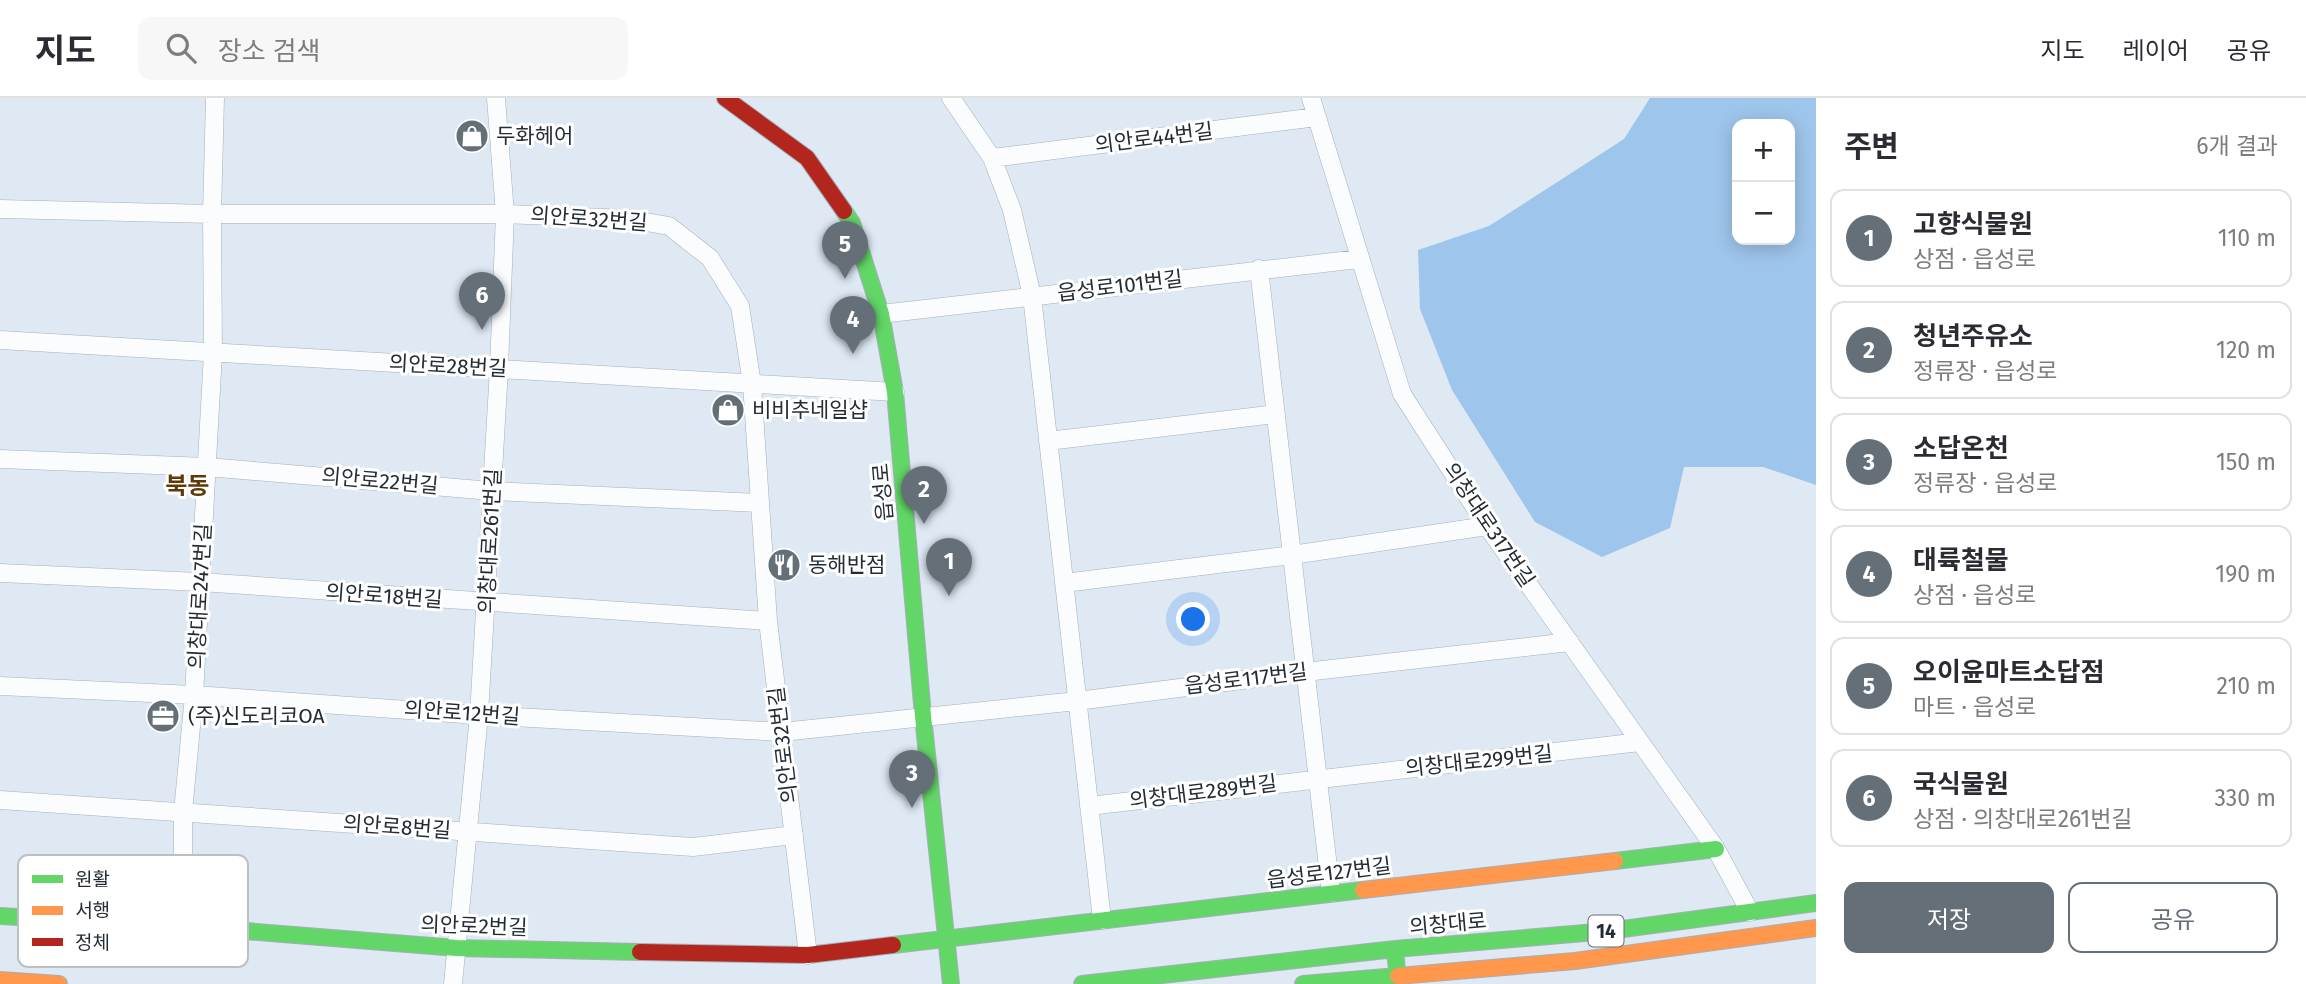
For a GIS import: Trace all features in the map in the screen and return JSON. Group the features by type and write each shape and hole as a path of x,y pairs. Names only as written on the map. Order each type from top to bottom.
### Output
{"main road":[{"name":"읍성로","path":"727,98 807,158 852,223 881,314 895,392 923,716 951,984"},
{"name":"읍성로127번길","path":"946,938 1716,849"},
{"name":"의창대로","path":"1082,984 1395,950 1608,931 1816,903"},
{"name":"의안로2번길","path":"0,916 18,917"},
{"name":"14","path":"1303,984 1399,980 1575,961 1816,928"},
{"name":"의안로2번길","path":"248,931 457,948 808,955 946,938"},
{"path":"1395,950 1399,980"},
{"path":"1510,984 1575,961"},
{"path":"0,980 59,984"}],"street":[{"name":"의창대로247번길","path":"183,855 183,812 194,695 213,353 215,98"},
{"name":"의창대로261번길","path":"453,984 479,715 499,368 505,214 496,98"},
{"path":"951,98 992,158 1012,210 1032,296 1102,920"},
{"name":"의창대로317번길","path":"1311,98 1402,394 1487,526 1716,849 1750,912"},
{"name":"의안로44번길","path":"992,158 1317,117"},
{"name":"의안로32번길","path":"0,209 212,214 505,214 629,219 669,226 710,258 740,306 752,384 768,621 808,955"},
{"name":"읍성로101번길","path":"881,314 1359,259"},
{"path":"1259,270 1331,893"},
{"name":"의안로28번길","path":"0,340 895,392"},
{"path":"1048,442 1276,414"},
{"name":"의안로22번길","path":"0,459 207,467 492,491 760,503"},
{"path":"1064,583 1292,555 1487,526"},
{"name":"의안로18번길","path":"0,573 200,582 768,621"},
{"name":"읍성로117번길","path":"923,716 1077,701 1570,642"},
{"name":"의안로12번길","path":"0,686 194,695 782,732 923,716"},
{"name":"의창대로299번길","path":"1318,779 1640,742"},
{"name":"의창대로289번길","path":"1089,806 1318,779"},
{"name":"의안로8번길","path":"0,800 693,847 794,835"}],"shaded area":[{"path":"1650,98 1816,98 1816,485 1763,467 1684,467 1670,528 1602,557 1535,522 1452,390 1420,309 1418,250 1489,226 1624,139"}],"traffic: fast":[{"path":"844,211 852,223 881,314 895,392 923,716 951,984"},
{"path":"1615,861 1716,849"},
{"path":"893,945 1363,890"},
{"path":"1395,949 1608,931 1816,903"},
{"path":"0,916 18,917"},
{"path":"248,931 457,948 640,952"},
{"path":"1082,984 1395,949 1397,971"},
{"path":"1303,984 1398,976"}],"traffic: slow":[{"path":"1363,890 1615,861"},
{"path":"1398,976 1575,961 1816,928"},
{"path":"0,980 59,984"}],"traffic: jam":[{"path":"725,98 807,158 844,211"},
{"path":"640,952 808,955 893,945"}],"place":[{"name":"두화헤어","path":"472,136"},
{"name":"오이윤마트소답점","path":"845,279"},
{"name":"국식물원","path":"482,330"},
{"name":"대륙철물","path":"853,354"},
{"name":"비비추네일샵","path":"728,410"},
{"name":"청년주유소","path":"924,524"},
{"name":"동해반점","path":"784,565"},
{"name":"고향식물원","path":"949,596"},
{"name":"(주)신도리코OA","path":"163,716"},
{"name":"소답온천","path":"912,808"}],"district":[{"name":"북동","path":"187,486"}]}
